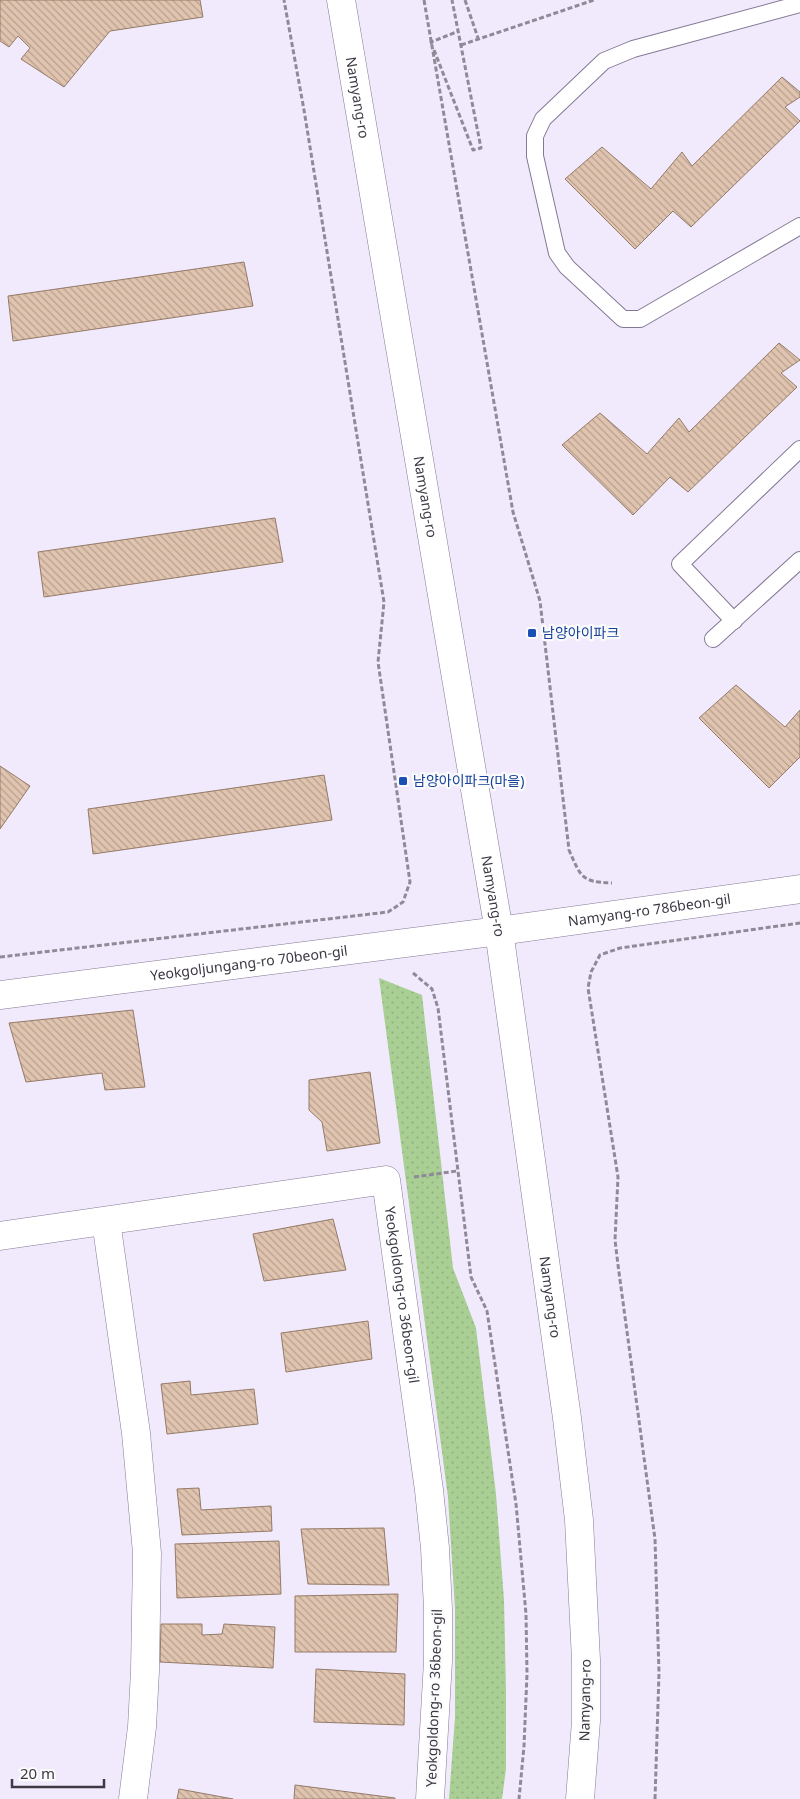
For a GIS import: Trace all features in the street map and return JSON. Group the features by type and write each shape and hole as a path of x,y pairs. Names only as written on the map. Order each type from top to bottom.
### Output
{"street":[{"name":"Namyang-ro","path":"341,0 499,930 567,1418 579,1520 586,1660 586,1721 580,1799"},
{"name":"Namyang-ro 786beon-gil","path":"499,930 800,889"},
{"name":"Yeokgoljungang-ro 70beon-gil","path":"0,995 499,930"},
{"path":"0,1236 386,1180"},
{"name":"Yeokgoldong-ro 36beon-gil","path":"386,1180 426,1463 435,1548 438,1661 430,1799"},
{"path":"106,1221 136,1432 147,1553 142,1727 133,1799"}],"lane":[{"path":"800,4 633,49 604,61 543,119 535,136 535,156 557,253 567,267 623,319 640,319 800,226"},
{"path":"734,621 680,564 800,449"},
{"path":"713,639 800,560"}],"path":[{"path":"0,957 388,912 403,902 410,882 378,662 384,602 306,120 284,0"},
{"path":"424,0 513,512 540,601 569,850 579,874 593,883 617,884"},
{"path":"431,42 474,150 481,148 452,0"},
{"path":"465,0 478,38"},
{"path":"461,45 594,0"},
{"path":"431,42 459,31"},
{"path":"655,1799 659,1673 655,1539 615,1240 618,1177 588,988 591,972 600,955 620,948 800,923"},
{"path":"412,973 432,989 438,1008 471,1277 488,1311 516,1504 526,1614 528,1674 519,1799"},
{"path":"386,1180 457,1171"}],"green space":[{"path":"379,978 422,995 453,1268 476,1328 496,1494 504,1600 506,1769 502,1799 449,1799 455,1717 455,1609 448,1497"}],"building":[{"path":"0,0 200,0 203,17 110,31 64,87 21,59 30,48 18,36 9,47 0,41"},
{"path":"782,77 800,92 800,97 785,107 800,121 691,227 673,211 635,249 565,179 602,147 651,189 682,152 692,166"},
{"path":"244,262 253,306 13,341 8,296"},
{"path":"779,343 800,360 781,373 797,387 688,492 670,477 633,515 562,445 600,413 647,454 679,418 689,432"},
{"path":"275,518 283,562 44,597 38,552"},
{"path":"736,685 785,727 800,710 800,757 769,788 699,718"},
{"path":"0,766 30,786 0,829"},
{"path":"324,775 332,820 93,854 88,809"},
{"path":"133,1010 145,1087 105,1090 102,1073 26,1082 9,1023"},
{"path":"370,1072 380,1143 327,1151 322,1122 309,1110 309,1080"},
{"path":"333,1219 346,1270 264,1281 253,1234"},
{"path":"368,1321 372,1359 286,1372 281,1333"},
{"path":"190,1381 191,1395 254,1389 258,1424 167,1434 161,1384"},
{"path":"199,1488 201,1510 271,1506 272,1531 182,1535 177,1489"},
{"path":"384,1528 389,1585 308,1584 301,1529"},
{"path":"279,1541 281,1594 177,1598 175,1544"},
{"path":"398,1594 396,1652 295,1652 295,1596"},
{"path":"161,1624 202,1624 202,1635 222,1634 224,1624 275,1627 273,1668 160,1662"},
{"path":"316,1669 405,1674 404,1725 314,1722"},
{"path":"295,1785 395,1798 395,1799 294,1799"},
{"path":"179,1789 233,1799 177,1799"}],"place":[{"name":"남양아이파크","path":"532,633"},
{"name":"남양아이파크(마을)","path":"403,781"}]}
